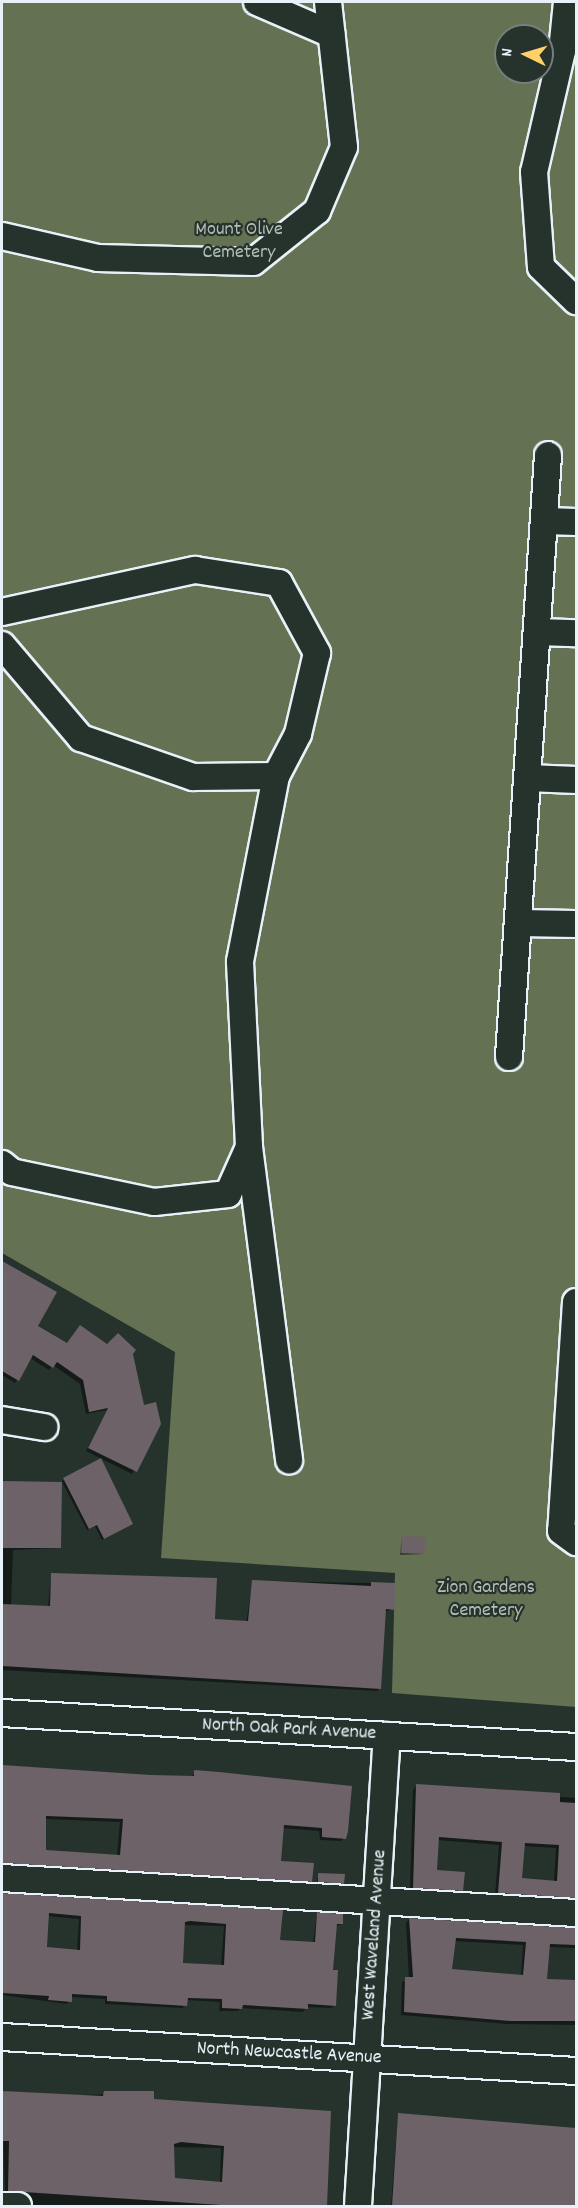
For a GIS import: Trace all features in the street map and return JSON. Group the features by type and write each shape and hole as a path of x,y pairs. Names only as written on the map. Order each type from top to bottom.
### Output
{"street":[{"path":"257,2 331,34"},
{"path":"2,236 98,258 253,262 317,211 344,147 328,2"},
{"path":"567,2 569,46 534,172 541,267 576,301"},
{"path":"509,1057 546,521 548,455"},
{"path":"546,521 576,522"},
{"path":"2,612 195,570 279,583 317,653 298,734 276,776 240,962 249,1147 289,1460"},
{"path":"538,632 576,633"},
{"path":"2,645 81,738 193,777 276,776"},
{"path":"528,778 576,780"},
{"path":"518,923 576,924"},
{"path":"2,1164 12,1172 154,1202 228,1194 249,1147"},
{"path":"576,1302 573,1424 561,1531 576,1542"},
{"path":"2,1420 44,1427"},
{"name":"North Oak Park Avenue","path":"2,1713 576,1747"},
{"name":"West Waveland Avenue","path":"358,2206 387,1736"},
{"path":"2,1878 377,1903 576,1913"},
{"name":"North Newcastle Avenue","path":"2,2037 576,2072"},
{"path":"2,2205 18,2206"}],"green space":[{"name":"Mount Olive Cemetery","path":"2,2 576,2 576,1707 392,1693 395,1573 161,1558 175,1352 2,1253"}],"building":[{"path":"2,1261 57,1292 38,1326 67,1343 80,1325 107,1344 118,1333 136,1350 133,1354 144,1405 156,1402 161,1424 137,1472 88,1448 108,1408 89,1412 83,1380 57,1362 53,1368 33,1355 19,1381 2,1371"},
{"path":"101,1458 133,1524 104,1539 97,1525 89,1529 63,1478"},
{"path":"2,1481 62,1482 61,1548 2,1548"},
{"path":"402,1536 426,1537 425,1554 401,1553"},
{"path":"51,1573 217,1578 215,1619 248,1621 252,1580 371,1586 371,1582 395,1583 395,1610 386,1609 381,1689 2,1666 2,1604 50,1606"},
{"path":"2,1765 151,1775 194,1776 194,1770 352,1786 346,1839 322,1837 322,1828 284,1825 281,1861 314,1863 312,1882 2,1863","holes":["46,1816 123,1819 120,1855 46,1850"]},
{"path":"416,1784 560,1793 560,1802 576,1803 576,1898 498,1893 502,1842 439,1837 437,1870 465,1872 463,1891 413,1888","holes":["525,1843 559,1845 557,1881 522,1878"]},
{"path":"318,1873 345,1874 344,1884 318,1882"},
{"path":"2,1893 283,1910 280,1940 315,1942 317,1912 343,1914 343,1924 337,1924 333,1970 338,1970 336,2006 308,2004 308,2009 243,2005 242,2009 222,2008 222,1999 188,1998 187,2006 107,2001 107,1996 72,1994 72,2002 48,2000 49,1996 2,1993","holes":["49,1913 81,1916 80,1950 47,1947","185,1922 226,1924 224,1965 183,1963"]},
{"path":"409,1918 576,1928 576,1945 550,1944 547,1979 576,1980 576,2021 511,2021 404,2012 405,1977 413,1977","holes":["456,1938 526,1942 523,1975 452,1969"]},
{"path":"2,2091 103,2096 104,2091 154,2091 154,2099 331,2111 327,2206 236,2206 8,2191 9,2141 2,2141","holes":["181,2142 224,2146 222,2182 175,2178 174,2144"]},
{"path":"398,2113 576,2128 576,2206 392,2206"}],"park label":[{"name":"Zion Gardens Cemetery","path":"486,1600"}]}
